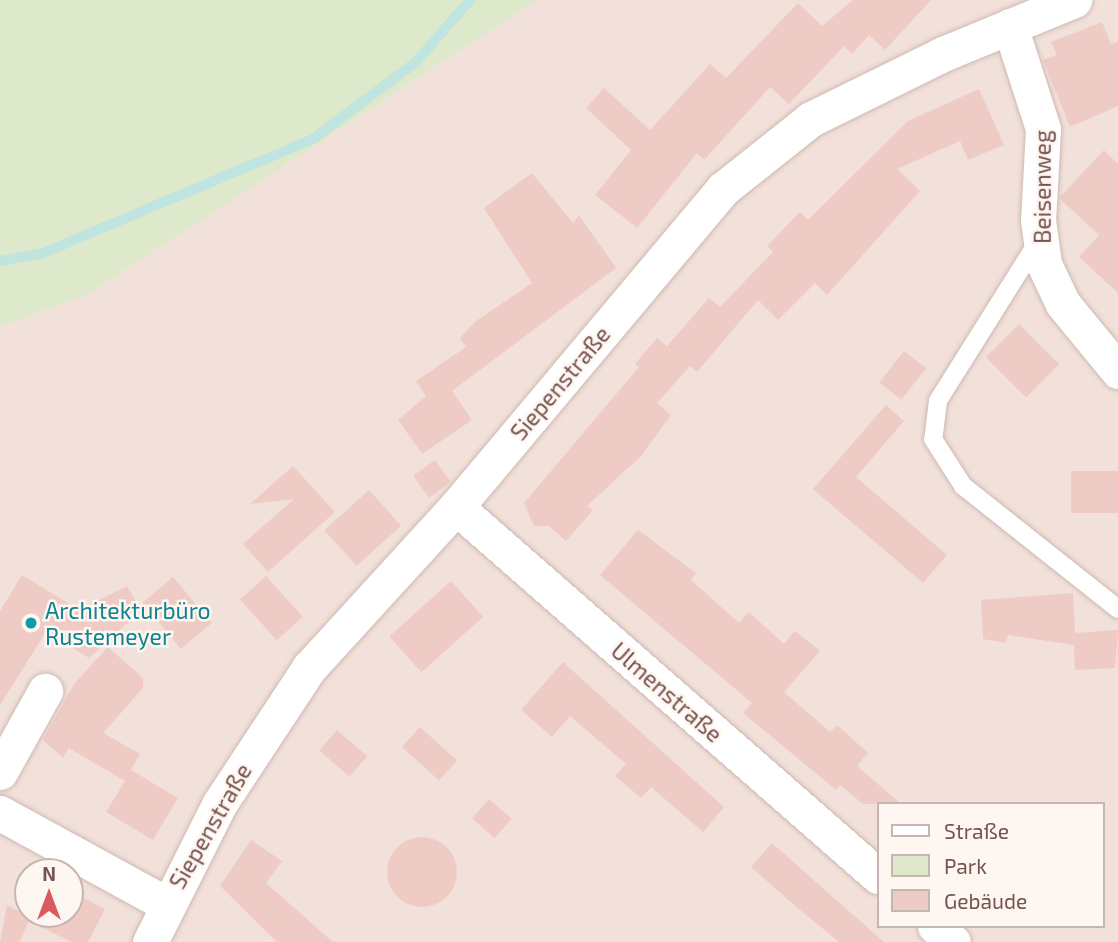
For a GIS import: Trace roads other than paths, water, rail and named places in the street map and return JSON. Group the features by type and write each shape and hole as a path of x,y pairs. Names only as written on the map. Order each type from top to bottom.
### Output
{"street":[{"name":"Siepenstraße","path":"150,942 166,904 285,700 456,507 745,167 844,101 1074,0"},
{"name":"Beisenweg","path":"1010,26 1044,129 1039,240 1063,304 1118,371"},
{"name":"Ulmenstraße","path":"456,507 876,874"},
{"path":"0,772 45,691"},
{"name":"Siepenstraße","path":"0,813 166,904"},
{"path":"937,928 953,942"}],"lane":[{"path":"1039,240 938,401 933,439 963,486 1118,609"}],"waterway":[{"path":"0,261 43,253 313,139 416,62 470,0"}],"place":[{"name":"Architekturbüro Rustemeyer","path":"31,623"}]}
